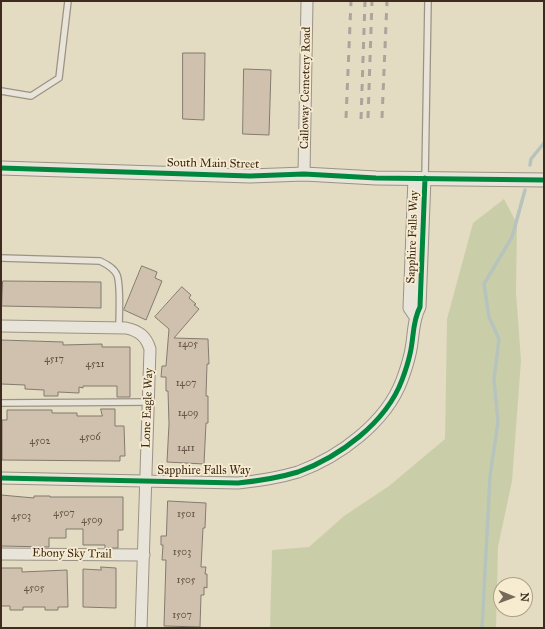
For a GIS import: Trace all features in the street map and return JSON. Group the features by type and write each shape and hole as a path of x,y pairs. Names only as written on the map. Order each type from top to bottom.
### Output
{"street":[{"name":"Calloway Cemetery Road","path":"304,174 307,1"},
{"name":"South Main Street","path":"1,168 250,176 304,174 376,178 544,180"},
{"name":"Sapphire Falls Way","path":"1,478 246,482 268,479 298,472 325,460 355,440 371,427 388,405 401,382 410,354 415,316 409,308 419,178"},
{"name":"Lone Eagle Way","path":"1,326 119,328 135,330 148,342 150,349 141,628"},
{"name":"Ebony Sky Trail","path":"1,554 144,555"}],"lane":[{"path":"1,91 31,96 59,78 68,1"},
{"path":"419,178 428,1"},
{"path":"1,258 100,261 110,266 117,275 119,294 119,328"},
{"path":"1,403 148,402"}],"green space":[{"path":"504,199 517,224 516,292 521,361 512,481 498,547 497,577 493,577 493,617 496,617 496,628 270,628 272,550 309,547 344,516 389,486 445,439 447,319 473,223"}],"building":[{"path":"183,53 205,53 204,120 183,119"},
{"path":"244,69 271,70 269,135 243,134"},
{"path":"142,266 157,272 155,278 162,281 146,320 124,310"},
{"path":"3,281 101,282 101,308 2,306"},
{"path":"182,287 191,295 189,298 199,309 174,338 208,339 209,364 207,364 206,396 208,396 208,423 206,423 204,464 167,462 169,424 168,391 166,391 166,377 161,377 162,366 166,366 169,329 155,317"},
{"path":"1,340 63,342 63,345 102,344 102,347 130,347 130,397 117,397 117,386 83,386 83,388 79,387 79,393 58,392 58,396 44,396 44,390 25,389 25,385 1,384"},
{"path":"101,409 115,409 115,426 124,426 125,456 120,456 120,461 2,460 2,420 7,420 7,410 52,410 52,413 77,413 77,416 102,416"},
{"path":"1,495 34,498 34,496 123,497 123,530 118,530 118,548 105,548 105,545 83,545 83,529 66,529 66,538 49,538 49,547 1,546"},
{"path":"168,501 206,503 201,567 206,567 205,574 207,574 207,588 204,587 204,595 201,595 200,627 164,626 166,560 162,560 163,545 161,545 161,536 166,536"},
{"path":"101,567 116,568 116,608 83,607 83,569 101,570"},
{"path":"1,568 22,568 22,572 67,570 68,607 58,607 58,610 45,610 45,607 23,607 23,610 10,610 10,606 1,606"}],"waterway":[{"path":"530,165 531,159 544,143"},
{"path":"482,628 490,476 498,422 494,379 499,339 489,317 484,284 512,237 525,190"}],"railway":[{"path":"346,118 351,1"},
{"path":"361,119 365,1"},
{"path":"368,118 372,1"},
{"path":"382,118 387,1"}],"cycle path":[{"path":"1,168 250,176 304,174 376,178 544,180"},
{"path":"1,478 238,483 268,479 298,472 314,466 345,448 373,424 385,410 395,396 407,364 417,313 420,307 425,178"}]}
